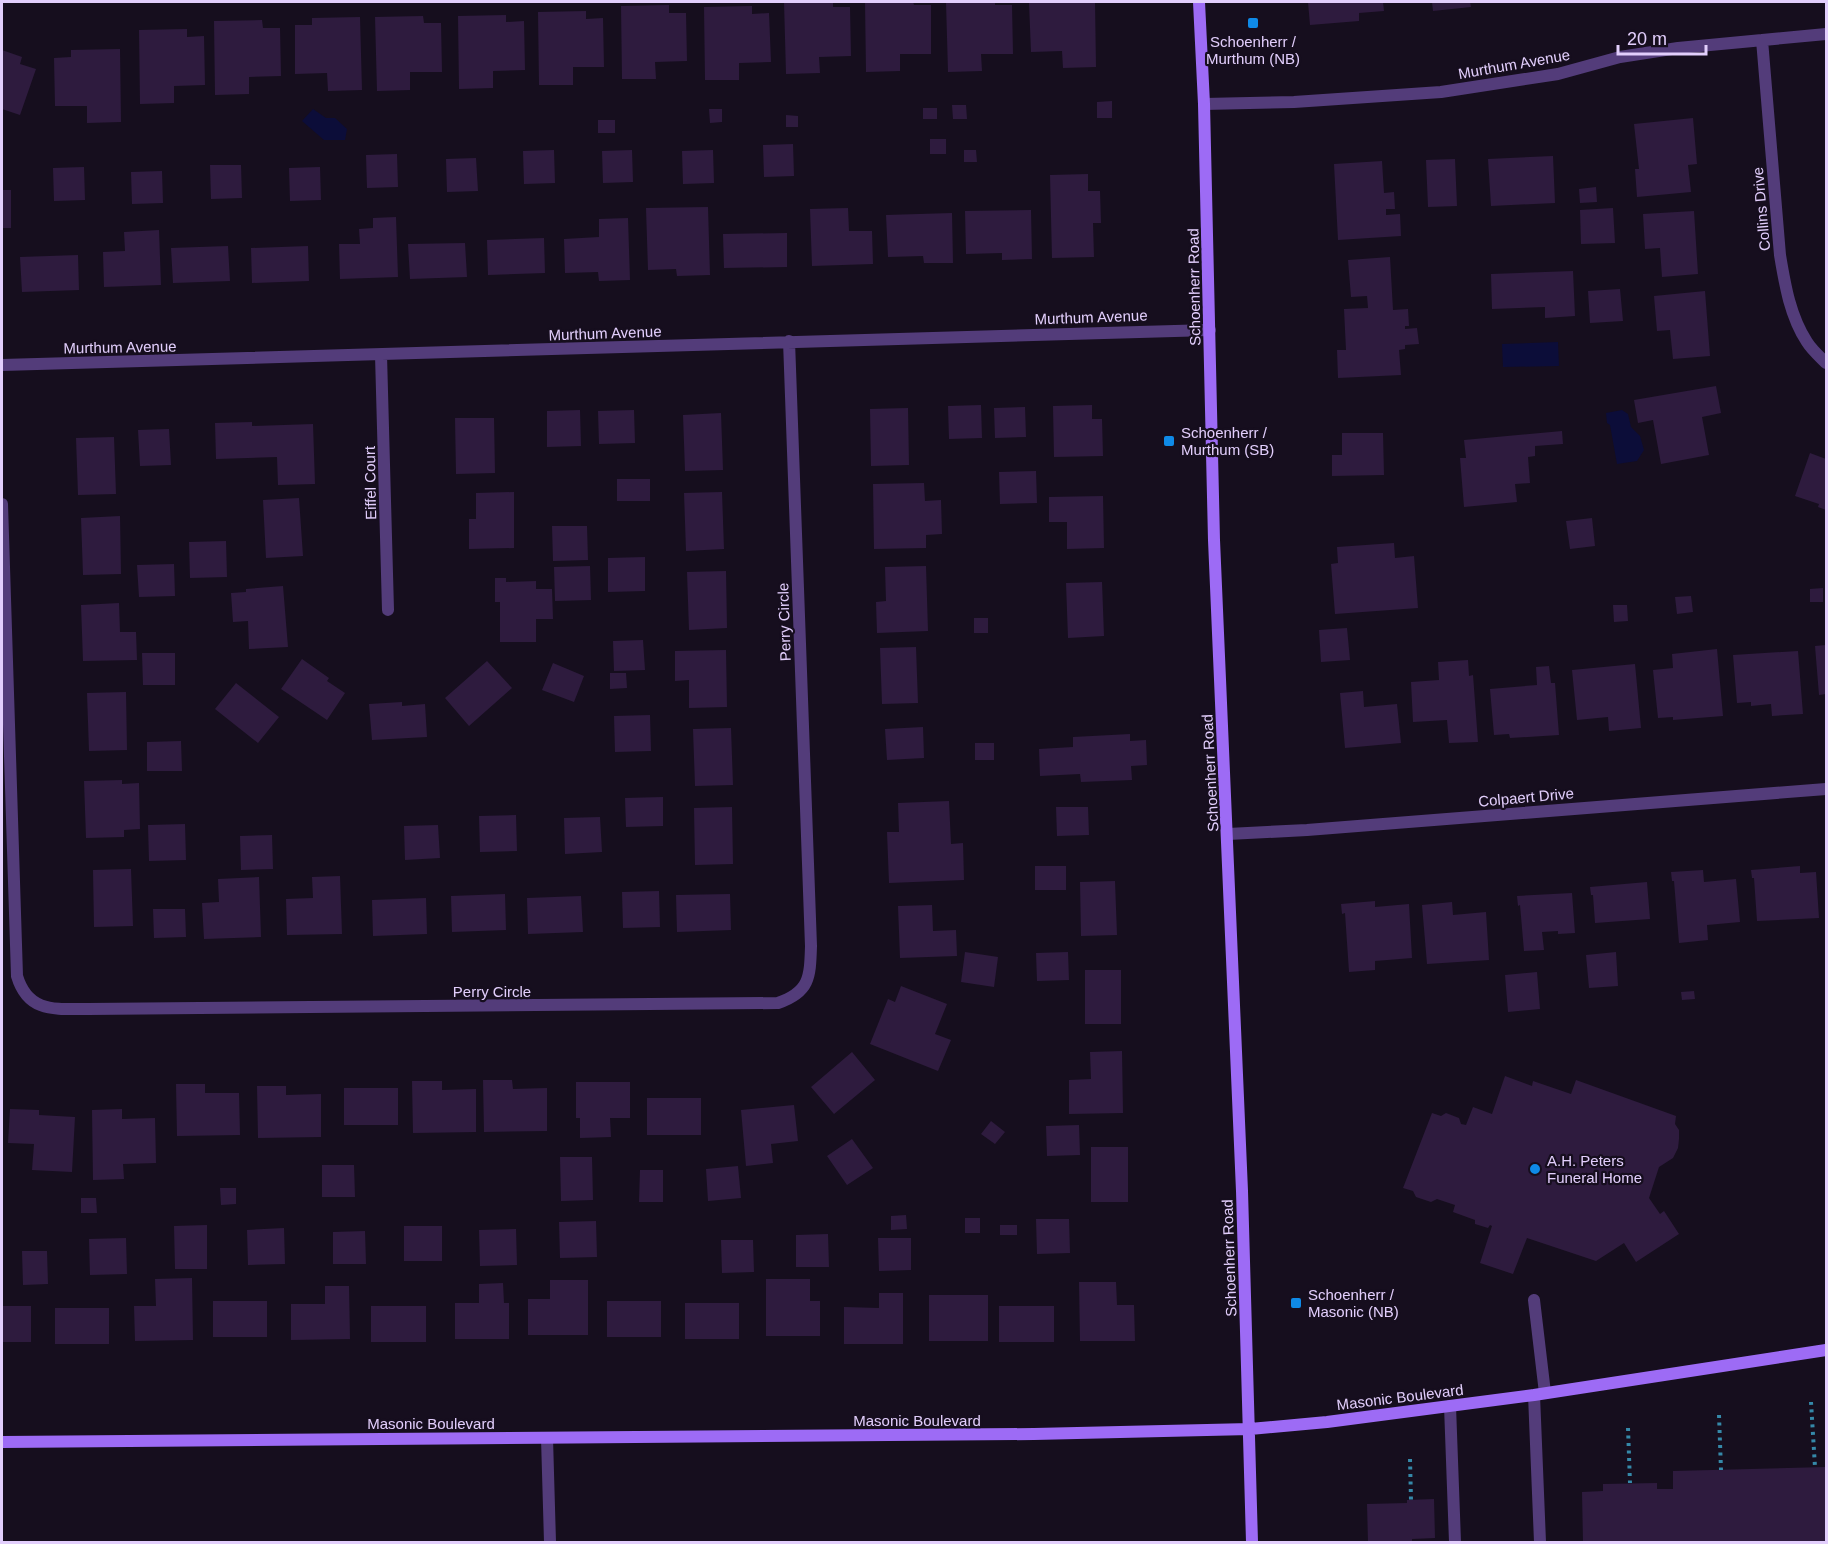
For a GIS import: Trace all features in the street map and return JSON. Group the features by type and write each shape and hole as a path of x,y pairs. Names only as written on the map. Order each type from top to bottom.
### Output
{"street":[{"name":"Schoenherr Road","path":"1199,2 1204,104 1214,540 1228,834 1250,1429 1252,1542"},
{"name":"Murthum Avenue","path":"1204,104 1294,102 1441,92 1558,74 1620,57 1677,48 1827,34"},
{"name":"Collins Drive","path":"1762,40 1780,255 1785,286 1792,313 1807,343 1827,363"},
{"name":"Murthum Avenue","path":"2,365 1210,330"},
{"name":"Perry Circle","path":"2,504 17,976 26,996 38,1005 54,1009 100,1009 778,1003 794,997 805,985 810,968 811,946 789,341"},
{"name":"Eiffel Court","path":"381,355 388,610"},
{"name":"Colpaert Drive","path":"1228,834 1313,830 1827,789"},
{"path":"1534,1300 1540,1394 1540,1542"},
{"name":"Masonic Boulevard","path":"2,1442 1011,1434 1250,1429 1540,1394 1827,1350"},
{"path":"1450,1406 1455,1542"},
{"path":"547,1438 550,1542"}],"path":[{"path":"1811,1402 1815,1467"},
{"path":"1719,1415 1721,1470"},
{"path":"1628,1428 1630,1483"},
{"path":"1410,1460 1411,1500"}],"shaded area":[{"path":"313,109 326,118 335,118 347,129 345,140 324,140 302,121"},
{"path":"1558,342 1559,366 1503,367 1502,344"},
{"path":"1622,410 1628,414 1631,427 1640,436 1644,450 1637,461 1617,464 1606,413"}],"building":[{"path":"784,2 833,2 833,7 850,7 851,56 819,57 820,73 786,74"},
{"path":"865,2 913,2 914,5 931,5 931,54 900,54 900,71 866,72"},
{"path":"946,2 995,2 995,5 1012,5 1013,54 981,54 982,71 948,72"},
{"path":"1095,2 1096,67 1063,68 1062,51 1031,52 1029,3"},
{"path":"1308,2 1383,2 1384,11 1359,13 1359,21 1310,25"},
{"path":"1432,2 1470,2 1471,7 1433,11"},
{"path":"669,5 669,13 686,13 687,61 655,62 656,79 622,79 621,6"},
{"path":"752,6 752,14 769,13 771,62 739,63 739,80 705,80 704,7"},
{"path":"586,11 586,19 603,18 604,67 573,67 573,85 539,85 538,12"},
{"path":"506,15 506,22 524,21 525,70 493,71 493,88 459,89 458,16"},
{"path":"423,16 424,23 441,23 442,72 410,72 410,90 377,91 375,17"},
{"path":"360,17 362,90 328,91 327,73 295,74 295,25 312,25 312,18"},
{"path":"262,20 263,28 280,28 281,76 249,77 249,94 215,95 214,21"},
{"path":"187,29 187,37 204,36 205,85 174,86 174,103 140,104 139,30"},
{"path":"120,49 121,122 87,123 87,106 55,106 54,58 71,57 71,50"},
{"path":"2,50 22,57 20,64 36,69 20,115 2,109"},
{"path":"1112,101 1112,118 1097,118 1097,102"},
{"path":"952,105 966,105 967,119 953,119"},
{"path":"923,108 937,108 937,119 923,119"},
{"path":"709,109 722,109 722,122 710,123"},
{"path":"786,115 798,116 798,127 786,127"},
{"path":"1693,118 1697,164 1688,165 1691,192 1637,197 1635,169 1639,169 1634,124"},
{"path":"598,120 615,120 615,133 598,133"},
{"path":"930,139 946,139 946,154 930,154"},
{"path":"793,144 794,176 764,177 763,145"},
{"path":"554,150 555,183 524,184 523,151"},
{"path":"632,150 633,182 603,183 602,151"},
{"path":"713,150 714,183 683,184 682,151"},
{"path":"964,150 976,150 977,162 964,162"},
{"path":"397,154 398,187 367,188 366,155"},
{"path":"1553,156 1555,203 1491,206 1488,159"},
{"path":"476,158 478,191 447,192 446,159"},
{"path":"1455,159 1457,206 1428,207 1426,160"},
{"path":"1382,161 1384,193 1394,192 1395,209 1386,209 1386,215 1400,214 1401,236 1338,240 1334,164"},
{"path":"210,165 241,165 242,198 211,199"},
{"path":"84,167 85,200 54,201 53,168"},
{"path":"320,167 321,200 290,201 289,168"},
{"path":"162,171 163,203 132,204 131,172"},
{"path":"1088,174 1088,191 1100,191 1101,223 1093,223 1094,257 1052,258 1050,175"},
{"path":"1596,187 1597,202 1580,203 1579,189"},
{"path":"2,190 11,190 11,228 2,228"},
{"path":"708,207 710,275 677,276 676,269 648,270 646,208"},
{"path":"848,208 849,231 872,231 873,264 812,266 810,209"},
{"path":"1613,208 1615,243 1581,244 1580,210"},
{"path":"1031,210 1032,259 1002,260 1002,253 966,254 965,211"},
{"path":"1694,211 1698,274 1662,277 1660,248 1645,249 1643,214"},
{"path":"952,213 953,263 924,263 923,256 888,257 886,215"},
{"path":"396,217 398,277 340,279 339,244 360,244 359,229 373,228 373,218"},
{"path":"628,218 630,280 599,281 598,272 565,273 564,239 599,237 599,219"},
{"path":"159,230 161,285 104,287 103,252 125,251 124,232"},
{"path":"787,233 787,267 724,268 723,234"},
{"path":"544,238 545,273 488,275 487,240"},
{"path":"465,243 467,277 410,279 408,244"},
{"path":"228,246 230,281 173,283 171,248"},
{"path":"308,246 309,281 252,283 251,248"},
{"path":"78,255 79,290 22,292 20,257"},
{"path":"1390,257 1393,310 1408,309 1409,326 1405,326 1405,329 1417,328 1419,344 1405,345 1405,349 1399,350 1401,375 1338,378 1337,350 1346,350 1344,309 1368,308 1367,296 1351,297 1348,260"},
{"path":"1573,271 1575,316 1545,318 1545,307 1492,309 1491,274"},
{"path":"1620,289 1623,321 1590,323 1588,291"},
{"path":"1705,291 1710,356 1673,359 1670,330 1657,331 1654,296"},
{"path":"1716,386 1721,413 1702,417 1709,455 1661,464 1653,420 1638,423 1634,400"},
{"path":"981,405 982,438 949,439 948,406"},
{"path":"1092,405 1092,419 1102,419 1103,456 1054,457 1053,406"},
{"path":"1025,407 1026,437 995,438 994,408"},
{"path":"908,408 909,465 871,466 870,409"},
{"path":"580,410 581,446 547,447 547,411"},
{"path":"634,410 635,443 599,444 598,411"},
{"path":"721,413 723,470 685,471 683,415"},
{"path":"455,418 494,418 495,473 456,474"},
{"path":"252,422 252,426 313,424 315,484 278,485 277,457 216,459 215,423"},
{"path":"169,429 171,465 140,466 138,430"},
{"path":"1562,431 1563,444 1535,446 1535,456 1528,457 1530,483 1515,484 1517,502 1464,507 1460,458 1466,458 1464,440"},
{"path":"1342,433 1383,433 1384,475 1332,476 1332,455 1342,455"},
{"path":"114,437 116,494 78,495 76,438"},
{"path":"1810,453 1826,459 1826,510 1818,507 1819,504 1795,496"},
{"path":"1036,471 1037,503 1000,504 999,472"},
{"path":"617,479 650,479 650,501 617,501"},
{"path":"924,483 925,501 941,500 942,534 926,535 926,548 874,549 873,484"},
{"path":"514,492 514,548 469,549 469,519 476,519 476,493"},
{"path":"722,492 724,549 686,551 684,493"},
{"path":"1103,496 1104,548 1067,549 1067,522 1049,522 1049,497"},
{"path":"299,498 303,556 266,558 263,500"},
{"path":"120,516 121,574 83,575 81,518"},
{"path":"1592,518 1595,546 1570,549 1566,521"},
{"path":"552,526 587,526 588,560 553,561"},
{"path":"226,541 227,577 190,578 189,542"},
{"path":"1394,543 1395,558 1414,556 1418,608 1335,614 1331,564 1338,563 1337,547"},
{"path":"645,557 645,591 608,592 608,558"},
{"path":"174,564 175,596 139,597 137,565"},
{"path":"590,566 591,600 555,601 554,567"},
{"path":"926,566 928,631 877,633 876,602 886,601 885,567"},
{"path":"726,571 727,628 689,630 687,572"},
{"path":"495,578 506,578 506,582 536,581 536,589 552,589 553,619 536,619 536,642 500,642 500,602 495,602"},
{"path":"1102,582 1104,636 1068,638 1066,583"},
{"path":"283,586 288,647 249,649 248,621 233,622 231,593 246,592 246,589"},
{"path":"1823,588 1823,602 1810,602 1810,589"},
{"path":"1691,596 1693,612 1677,614 1675,597"},
{"path":"119,603 120,632 136,632 137,660 83,661 81,605"},
{"path":"1613,605 1627,605 1628,621 1614,622"},
{"path":"974,618 988,618 988,633 974,633"},
{"path":"1347,628 1350,660 1321,662 1319,630"},
{"path":"643,640 645,670 614,671 613,641"},
{"path":"1826,645 1826,694 1819,695 1815,646"},
{"path":"916,647 918,703 882,704 880,648"},
{"path":"1717,649 1723,716 1673,720 1673,717 1658,718 1653,670 1673,668 1672,654"},
{"path":"726,650 727,707 689,708 689,680 675,681 675,651"},
{"path":"1798,651 1803,714 1772,716 1771,704 1751,706 1751,702 1737,703 1733,655"},
{"path":"142,653 175,653 175,685 143,685"},
{"path":"302,659 329,678 327,681 345,693 327,720 281,689"},
{"path":"1468,660 1469,676 1473,675 1478,742 1449,743 1447,720 1413,722 1411,682 1439,680 1438,662"},
{"path":"487,661 512,688 469,726 445,698"},
{"path":"553,663 584,676 574,702 542,690"},
{"path":"1635,664 1641,728 1609,731 1608,717 1577,720 1572,670"},
{"path":"1549,666 1551,683 1555,683 1559,735 1510,738 1509,734 1494,735 1490,689 1537,685 1536,667"},
{"path":"610,673 626,673 627,688 610,689"},
{"path":"236,683 279,717 258,743 215,709"},
{"path":"1363,691 1364,707 1397,704 1401,743 1345,748 1340,693"},
{"path":"126,692 127,750 89,751 87,693"},
{"path":"402,702 402,706 425,704 427,737 372,740 369,704"},
{"path":"650,715 651,751 615,752 614,716"},
{"path":"923,727 924,758 887,760 885,729"},
{"path":"731,728 733,785 695,786 693,729"},
{"path":"1130,734 1130,741 1146,740 1147,765 1131,766 1132,780 1081,782 1080,774 1040,776 1039,749 1073,747 1073,737"},
{"path":"181,741 182,771 147,771 147,742"},
{"path":"975,743 994,743 994,760 975,760"},
{"path":"122,780 122,784 139,783 140,829 124,830 124,837 86,838 84,781"},
{"path":"663,797 663,826 626,827 625,798"},
{"path":"949,801 951,844 963,843 964,880 889,883 887,832 899,832 898,803"},
{"path":"732,807 733,864 695,865 694,808"},
{"path":"1056,807 1088,807 1089,835 1057,836"},
{"path":"516,815 517,851 480,852 479,816"},
{"path":"600,817 602,852 565,854 564,818"},
{"path":"185,824 186,860 149,861 148,825"},
{"path":"438,825 440,858 405,860 404,826"},
{"path":"272,835 273,869 241,870 240,836"},
{"path":"1035,866 1066,866 1066,890 1035,890"},
{"path":"1800,866 1800,873 1816,872 1819,918 1757,921 1754,878 1752,878 1751,870"},
{"path":"131,869 133,926 94,927 93,870"},
{"path":"1703,870 1704,882 1736,879 1740,922 1707,925 1708,940 1679,943 1674,881 1672,881 1671,872"},
{"path":"340,876 342,934 287,935 286,899 313,898 312,877"},
{"path":"259,877 261,937 204,939 202,903 219,902 218,879"},
{"path":"1115,881 1117,935 1081,936 1080,882"},
{"path":"1647,882 1650,919 1595,923 1593,895 1591,895 1590,887"},
{"path":"659,891 660,927 623,928 622,892"},
{"path":"1572,893 1575,933 1542,932 1544,950 1524,951 1520,905 1518,906 1517,896"},
{"path":"505,894 506,930 452,932 451,896"},
{"path":"730,894 731,930 677,932 676,895"},
{"path":"581,896 583,932 528,934 527,898"},
{"path":"426,898 427,934 373,936 372,900"},
{"path":"1375,901 1375,907 1409,904 1412,958 1375,961 1375,970 1349,972 1345,913 1342,914 1341,904"},
{"path":"1452,902 1453,915 1486,912 1489,960 1427,964 1422,905"},
{"path":"932,905 933,931 956,930 957,956 900,958 898,906"},
{"path":"153,909 185,909 186,937 154,938"},
{"path":"965,952 998,957 994,987 961,982"},
{"path":"1068,952 1069,980 1037,981 1036,953"},
{"path":"1616,952 1618,986 1589,988 1586,955"},
{"path":"1085,970 1121,970 1121,1024 1085,1024"},
{"path":"1537,972 1540,1009 1508,1012 1505,975"},
{"path":"901,986 947,1004 935,1034 951,1040 938,1071 870,1044 888,999 895,1002"},
{"path":"1694,991 1695,999 1682,1000 1681,992"},
{"path":"1122,1051 1123,1113 1069,1114 1069,1080 1091,1079 1090,1052"},
{"path":"852,1052 875,1080 834,1114 811,1087"},
{"name":"A.H. Peters Funeral Home","path":"1505,1076 1532,1086 1533,1081 1571,1094 1576,1080 1676,1116 1675,1124 1679,1130 1678,1148 1673,1158 1659,1167 1649,1198 1660,1214 1664,1211 1679,1234 1636,1262 1624,1243 1596,1261 1527,1238 1513,1274 1480,1263 1492,1226 1488,1228 1475,1224 1475,1220 1453,1212 1455,1205 1437,1199 1431,1202 1416,1197 1413,1191 1403,1188 1432,1113 1441,1116 1446,1113 1459,1118 1461,1124 1466,1125 1473,1107 1492,1114"},
{"path":"483,1080 512,1080 513,1089 547,1088 547,1131 484,1132"},
{"path":"412,1081 442,1081 442,1090 476,1089 476,1132 413,1133"},
{"path":"576,1082 630,1082 630,1118 610,1118 611,1137 580,1138 580,1118 576,1118"},
{"path":"176,1084 205,1084 205,1093 239,1093 240,1135 177,1136"},
{"path":"257,1086 286,1086 286,1095 321,1094 321,1137 258,1138"},
{"path":"344,1088 398,1088 398,1125 344,1125"},
{"path":"647,1098 701,1098 701,1135 647,1135"},
{"path":"794,1105 798,1141 771,1144 773,1163 746,1166 741,1110"},
{"path":"10,1109 39,1110 39,1115 75,1117 72,1172 32,1170 34,1144 8,1143"},
{"path":"122,1109 122,1119 155,1118 156,1163 123,1164 124,1179 93,1180 92,1110"},
{"path":"991,1121 1005,1132 995,1144 981,1134"},
{"path":"1079,1125 1080,1155 1047,1156 1046,1126"},
{"path":"852,1139 873,1168 847,1185 827,1156"},
{"path":"1091,1147 1128,1147 1128,1202 1091,1202"},
{"path":"560,1157 592,1157 593,1200 561,1201"},
{"path":"322,1165 354,1165 355,1197 322,1197"},
{"path":"738,1166 741,1198 708,1201 706,1169"},
{"path":"640,1170 663,1170 663,1202 639,1202"},
{"path":"220,1188 236,1188 236,1204 221,1205"},
{"path":"81,1198 96,1198 97,1213 81,1213"},
{"path":"906,1215 907,1229 891,1230 891,1216"},
{"path":"965,1218 980,1218 980,1233 965,1233"},
{"path":"1036,1219 1069,1219 1070,1253 1037,1254"},
{"path":"596,1221 597,1257 560,1258 559,1222"},
{"path":"207,1225 207,1269 175,1269 174,1226"},
{"path":"1000,1225 1017,1225 1017,1235 1000,1235"},
{"path":"404,1226 442,1226 442,1261 404,1261"},
{"path":"284,1228 285,1264 248,1265 247,1230"},
{"path":"516,1229 517,1265 480,1266 479,1230"},
{"path":"365,1231 366,1264 333,1264 333,1232"},
{"path":"828,1234 829,1267 796,1267 796,1235"},
{"path":"126,1238 127,1274 90,1275 89,1239"},
{"path":"878,1238 911,1238 911,1270 879,1271"},
{"path":"721,1240 753,1240 754,1272 722,1273"},
{"path":"22,1251 47,1251 48,1284 23,1285"},
{"path":"192,1278 193,1340 135,1341 134,1306 156,1306 155,1279"},
{"path":"766,1279 810,1279 810,1301 820,1301 820,1336 766,1336"},
{"path":"550,1280 588,1280 588,1335 528,1335 528,1299 550,1299"},
{"path":"1079,1282 1116,1282 1117,1305 1134,1305 1135,1341 1080,1341"},
{"path":"503,1283 504,1303 509,1303 509,1339 455,1339 455,1303 479,1303 479,1284"},
{"path":"325,1286 349,1286 350,1339 291,1340 291,1304 325,1304"},
{"path":"879,1293 903,1293 903,1344 844,1344 844,1307 879,1308"},
{"path":"929,1295 988,1295 988,1341 929,1341"},
{"path":"213,1301 267,1301 267,1337 213,1337"},
{"path":"607,1301 661,1301 661,1337 607,1337"},
{"path":"685,1303 739,1303 739,1339 685,1339"},
{"path":"2,1306 31,1306 31,1342 2,1342"},
{"path":"371,1306 426,1306 426,1342 371,1342"},
{"path":"999,1306 1054,1306 1054,1342 999,1342"},
{"path":"55,1308 109,1308 109,1344 55,1344"},
{"path":"1826,1467 1826,1542 1583,1542 1582,1492 1603,1491 1603,1484 1657,1483 1657,1489 1673,1489 1673,1471"},
{"path":"1434,1499 1435,1538 1412,1539 1412,1542 1368,1542 1367,1504 1407,1503 1407,1500"}],"place":[{"name":"Schoenherr / Murthum (NB)","path":"1253,23"},
{"name":"Schoenherr / Murthum (SB)","path":"1169,441"},
{"name":"A.H. Peters Funeral Home","path":"1535,1169"},
{"name":"Schoenherr / Masonic (NB)","path":"1296,1303"}]}
